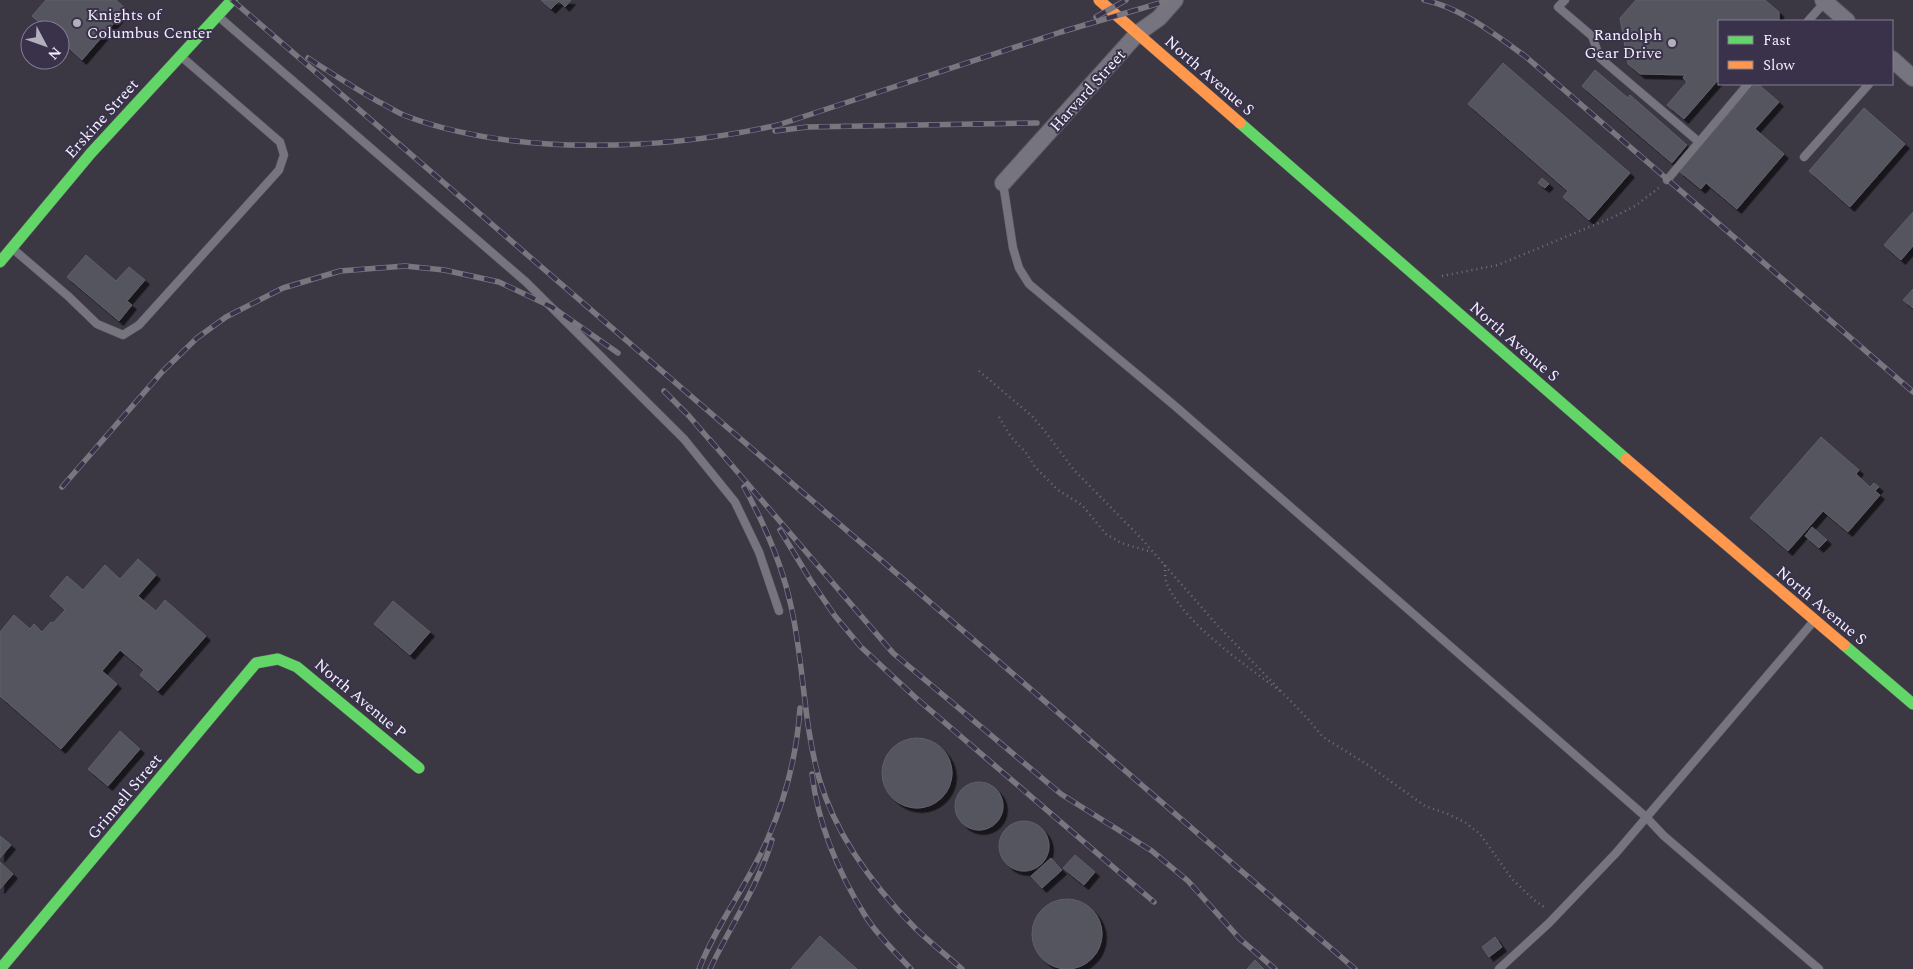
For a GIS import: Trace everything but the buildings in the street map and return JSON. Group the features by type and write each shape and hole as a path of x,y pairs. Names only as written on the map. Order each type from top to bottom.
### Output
{"street":[{"name":"Erskine Street","path":"0,262 91,153 232,0"},
{"name":"North Avenue S","path":"1099,0 1913,704"},
{"name":"Harvard Street","path":"1003,183 1138,33 1159,18 1175,0"},
{"path":"1824,1 1846,20"},
{"path":"1893,60 1913,78"},
{"name":"North Avenue P","path":"278,659 297,667 419,768"},
{"name":"Grinnell Street","path":"2,967 256,663 278,659"}],"lane":[{"path":"1564,0 1558,7 1592,36 1600,58 1698,142"},
{"path":"1809,20 1824,1"},
{"path":"218,15 526,282 684,439 735,502 759,552 779,611"},
{"path":"12,248 68,296 97,324 123,335 139,325 279,170 284,156 280,142 180,56"},
{"path":"1667,180 1747,85"},
{"path":"1804,157 1868,85"},
{"path":"1003,183 1013,248 1019,268 1029,284 1175,406 1646,818 1664,836 1819,969"},
{"path":"1499,969 1557,915 1646,818 1814,620"}],"path":[{"path":"1419,278 1460,274 1498,265 1635,206 1655,192 1667,180"},
{"path":"979,371 1032,416 1074,470 1154,552 1218,626 1323,737 1368,765 1425,806 1466,823 1480,834 1512,878 1534,900 1557,915"},
{"path":"999,417 1010,437 1027,454 1035,467 1058,490 1082,505 1106,534 1121,543 1154,552"},
{"path":"1164,564 1166,582 1178,604 1203,630 1287,697"}],"railway":[{"path":"232,0 1355,969"},
{"path":"1096,17 1126,0"},
{"path":"308,58 399,113 449,129 494,138 542,143 640,144 688,140 778,125 1061,32 1170,0"},
{"path":"1424,0 1464,15 1525,56 1913,392"},
{"path":"775,131 807,127 1037,123"},
{"path":"62,487 162,372 197,338 226,317 283,288 340,271 405,266 444,270 499,282 552,307 618,353"},
{"path":"664,391 714,445"},
{"path":"710,440 893,653 1061,794 1152,851 1188,881 1240,939 1275,969"},
{"path":"744,487 772,545 783,575 799,649 814,757 819,778 835,820 858,860 900,913 962,969"},
{"path":"780,530 835,616 861,647 916,698 1154,902"},
{"path":"699,969 715,935 752,871 774,822 785,791 793,758 800,708"},
{"path":"812,774 819,811 825,830 847,884 871,924 911,969"},
{"path":"710,969 752,890 772,840"}],"traffic: fast":[{"path":"0,262 91,153 232,0"},
{"path":"1240,123 1626,459"},
{"path":"1844,645 1913,704"},
{"path":"2,967 256,663 278,659 297,667 419,768"}],"traffic: slow":[{"path":"1099,0 1240,123"},
{"path":"1626,459 1844,645"}],"place":[{"name":"Knights of Columbus Center","path":"77,23"},
{"name":"Randolph Gear Drive","path":"1672,43"}]}
